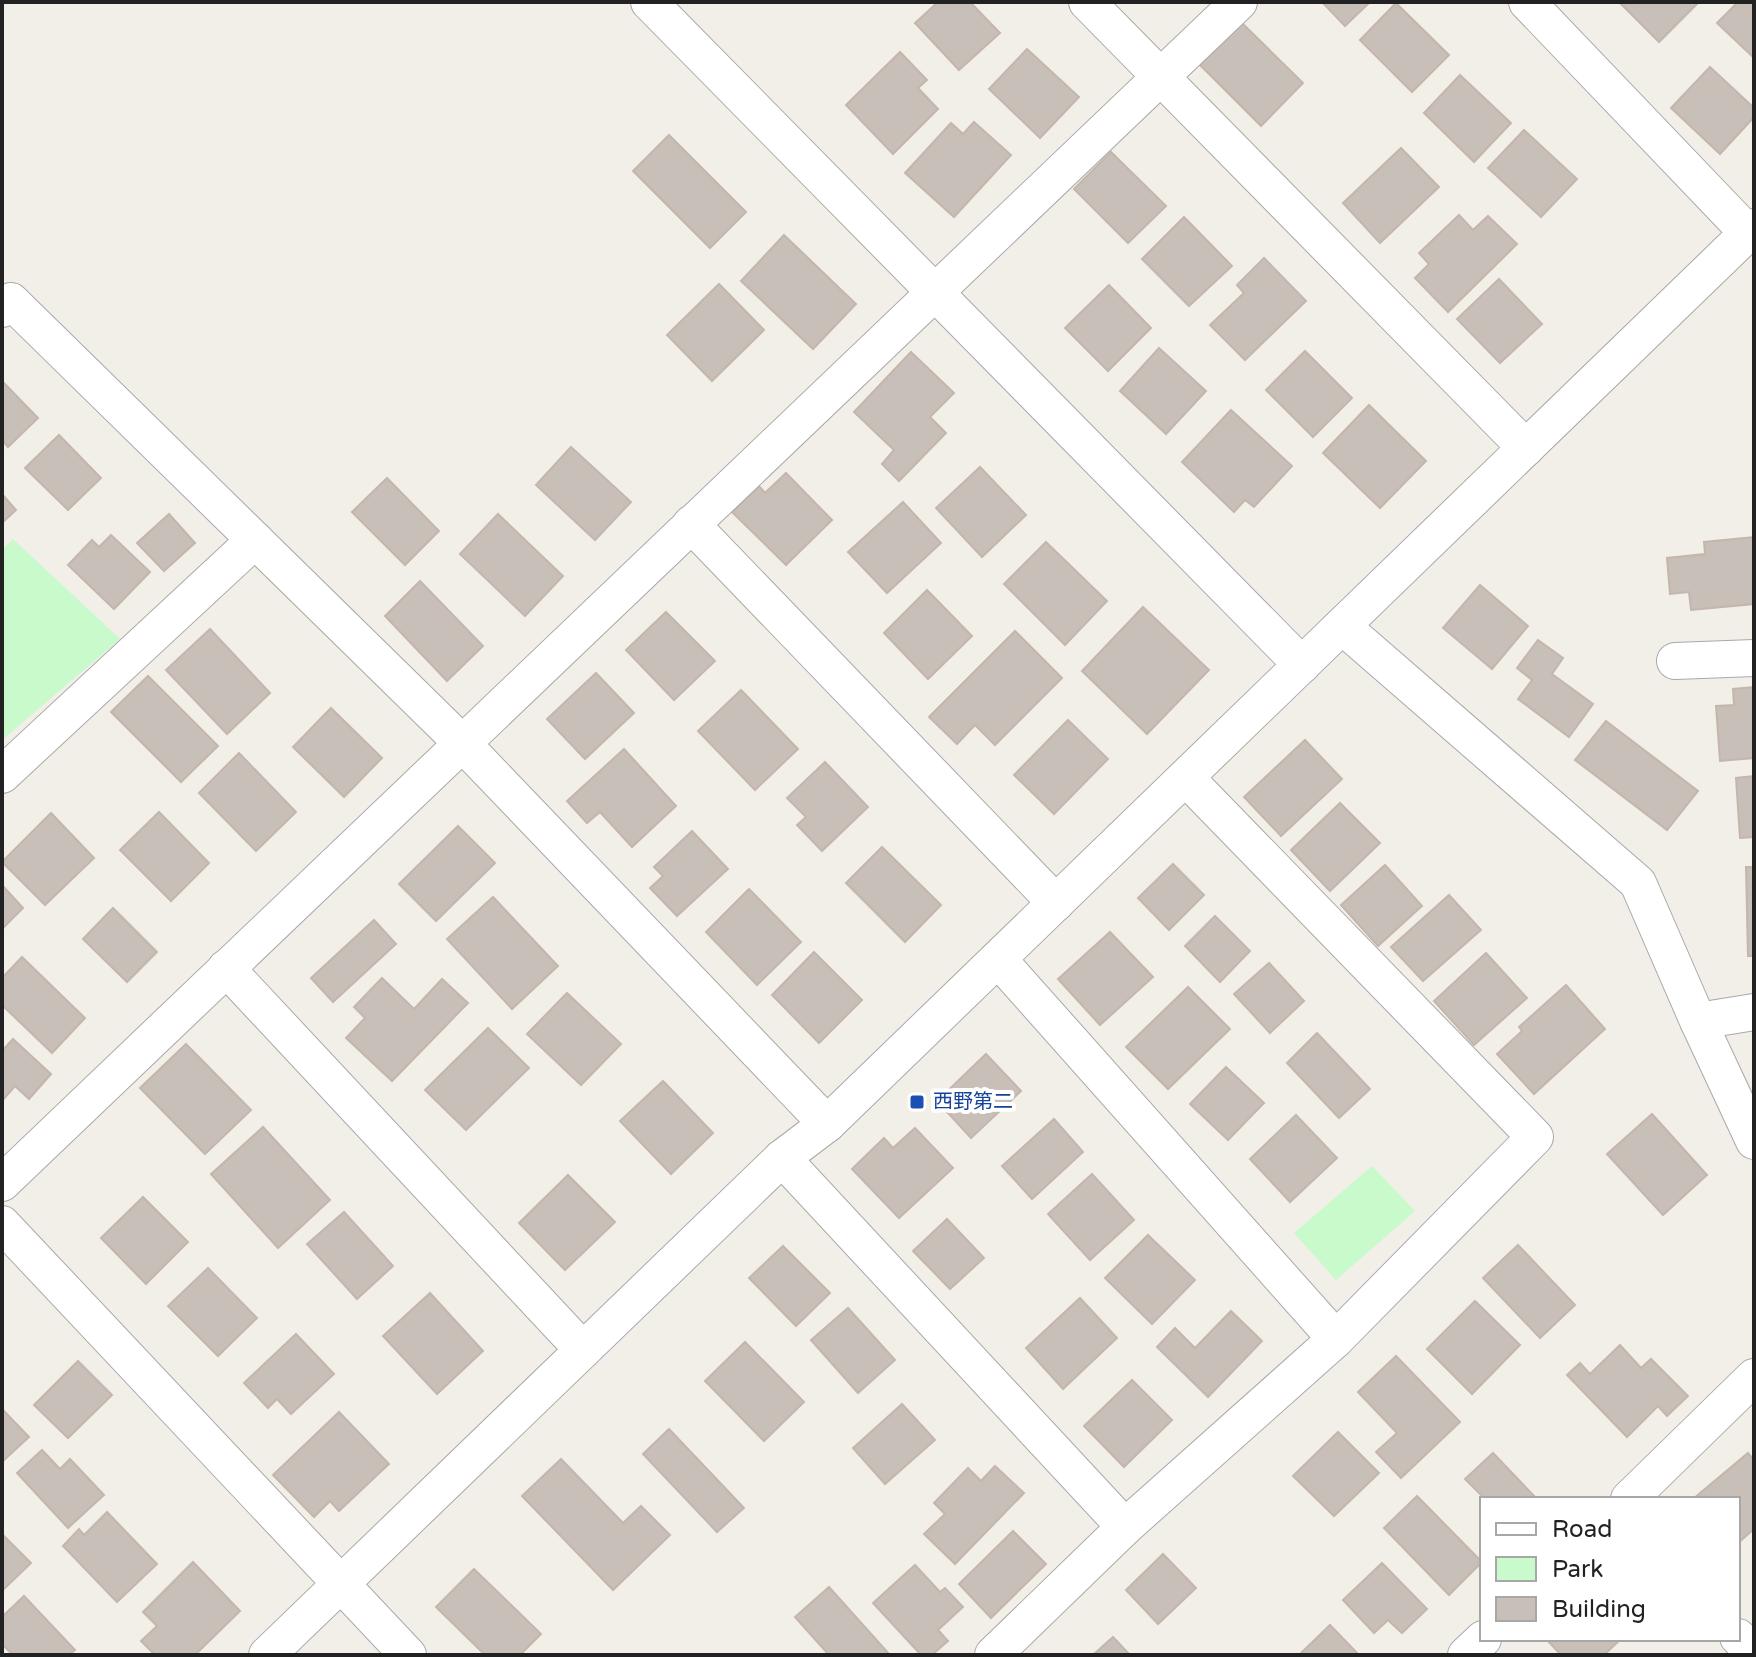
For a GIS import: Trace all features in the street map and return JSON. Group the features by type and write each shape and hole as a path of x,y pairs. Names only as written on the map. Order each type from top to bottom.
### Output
{"street":[{"path":"649,2 1302,665"},
{"path":"1087,2 1526,448"},
{"path":"2,1183 1239,2"},
{"path":"267,1655 782,1158 827,1124 1751,230 1527,2"},
{"path":"2,309 11,301 462,743 827,1124"},
{"path":"691,524 1056,903"},
{"path":"2,775 255,540"},
{"path":"1342,626 1638,883 1754,1141"},
{"path":"1675,661 1754,658"},
{"path":"993,1655 1125,1527 1336,1339 1535,1137 1186,778"},
{"path":"998,959 1336,1339"},
{"path":"226,968 583,1350"},
{"path":"1698,1021 1754,1012"},
{"path":"782,1158 1125,1527"},
{"path":"2,1224 408,1655"},
{"path":"1631,1497 1754,1377"},
{"path":"1740,1639 1754,1654"},
{"path":"1466,1655 1481,1641"}],"green space":[{"path":"13,539 120,639 2,740 2,550"},
{"path":"1372,1166 1415,1211 1336,1280 1294,1233"}],"building":[{"path":"938,2 970,2 1000,33 959,70 915,23"},
{"path":"1322,2 1370,2 1345,26"},
{"path":"1619,2 1699,2 1659,42"},
{"path":"1738,2 1754,2 1754,58 1717,23"},
{"path":"1396,3 1449,55 1412,92 1360,40"},
{"path":"1241,22 1303,83 1261,126 1199,64"},
{"path":"1027,49 1079,97 1040,138 989,89"},
{"path":"900,52 927,80 918,88 938,109 893,154 846,105"},
{"path":"1710,67 1754,108 1754,117 1720,154 1671,108"},
{"path":"1460,75 1511,123 1474,162 1424,113"},
{"path":"974,122 1011,155 954,217 905,173 951,123 963,134"},
{"path":"1524,130 1577,179 1541,217 1488,168"},
{"path":"669,135 746,212 710,248 633,171"},
{"path":"1401,148 1439,187 1380,243 1343,203"},
{"path":"1111,152 1166,206 1128,243 1074,189"},
{"path":"1459,215 1473,230 1488,216 1517,244 1448,312 1415,278 1429,264 1419,253"},
{"path":"1184,217 1232,266 1189,306 1142,259"},
{"path":"784,235 856,304 813,349 741,281"},
{"path":"1264,258 1306,301 1245,360 1210,325 1244,293 1237,285"},
{"path":"1499,279 1542,324 1500,363 1457,319"},
{"path":"719,284 764,330 712,381 667,335"},
{"path":"1109,285 1151,328 1108,371 1065,328"},
{"path":"1159,348 1206,391 1166,434 1120,391"},
{"path":"1305,351 1352,398 1313,437 1266,390"},
{"path":"911,352 954,393 930,417 946,433 899,481 882,464 894,450 854,412"},
{"path":"2,381 38,418 8,447 2,440"},
{"path":"1369,405 1426,461 1380,508 1323,453"},
{"path":"1231,410 1292,466 1254,507 1245,500 1234,512 1182,462"},
{"path":"59,435 101,478 68,510 25,468"},
{"path":"571,447 631,502 595,540 536,485"},
{"path":"980,467 1026,515 982,557 936,508"},
{"path":"786,473 832,520 786,565 732,512 759,486 765,493"},
{"path":"387,478 439,531 405,565 352,512"},
{"path":"2,494 16,510 2,523"},
{"path":"903,502 941,543 887,593 848,552"},
{"path":"169,514 195,543 164,571 137,543"},
{"path":"498,514 563,576 525,616 460,554"},
{"path":"111,535 150,572 114,609 68,565 92,540 99,547"},
{"path":"1754,537 1754,604 1691,610 1689,592 1670,594 1667,558 1705,554 1704,542"},
{"path":"1046,542 1107,601 1065,645 1004,584"},
{"path":"420,581 483,646 447,681 385,616"},
{"path":"1480,585 1528,626 1492,669 1443,628"},
{"path":"927,590 972,636 928,679 884,633"},
{"path":"1143,607 1209,670 1147,734 1082,671"},
{"path":"666,612 715,661 674,700 626,650"},
{"path":"210,629 270,693 227,734 166,670"},
{"path":"1015,631 1062,678 995,745 975,725 957,744 929,717"},
{"path":"1538,640 1563,658 1552,674 1593,704 1569,737 1518,699 1532,680 1517,668"},
{"path":"596,673 634,713 585,759 547,719"},
{"path":"148,676 218,746 181,782 111,712"},
{"path":"1754,687 1754,758 1720,761 1716,706 1734,705 1733,689"},
{"path":"741,690 798,749 755,790 698,731"},
{"path":"331,708 382,758 344,797 293,747"},
{"path":"1068,720 1108,759 1054,814 1014,775"},
{"path":"1606,721 1698,791 1667,830 1575,760"},
{"path":"1305,740 1342,779 1281,836 1244,797"},
{"path":"624,749 676,806 632,847 600,812 587,823 567,801"},
{"path":"239,753 296,812 256,851 199,793"},
{"path":"825,762 868,807 822,851 797,825 806,817 787,798"},
{"path":"1754,776 1754,837 1740,838 1736,778"},
{"path":"1340,803 1380,843 1330,891 1291,850"},
{"path":"159,812 209,863 171,901 120,850"},
{"path":"51,813 94,858 45,905 2,862"},
{"path":"458,826 495,863 436,921 399,884"},
{"path":"692,831 728,869 677,916 650,888 663,876 654,867"},
{"path":"882,847 941,905 905,942 846,883"},
{"path":"1173,864 1204,895 1169,930 1138,898"},
{"path":"1385,865 1422,906 1378,946 1341,905"},
{"path":"1746,867 1754,867 1754,956 1748,956"},
{"path":"2,885 23,908 2,929"},
{"path":"749,889 801,942 757,985 706,932"},
{"path":"1449,895 1481,930 1423,981 1391,947"},
{"path":"493,897 558,966 512,1009 447,939"},
{"path":"113,908 157,952 127,982 83,939"},
{"path":"1215,916 1250,951 1220,982 1185,946"},
{"path":"374,920 396,944 333,1002 311,978"},
{"path":"1110,932 1153,977 1100,1025 1058,979"},
{"path":"814,952 862,1000 819,1043 772,995"},
{"path":"1486,953 1527,998 1474,1045 1434,1001"},
{"path":"22,957 85,1018 52,1053 2,1005 2,978"},
{"path":"1269,963 1304,1001 1270,1033 1234,994"},
{"path":"382,978 414,1009 442,979 468,1003 392,1081 346,1038 365,1018 354,1007"},
{"path":"1566,985 1605,1029 1534,1094 1497,1054 1522,1031 1519,1027"},
{"path":"1188,987 1230,1029 1168,1089 1126,1047"},
{"path":"567,993 621,1044 581,1085 527,1034"},
{"path":"488,1028 529,1068 466,1130 425,1090"},
{"path":"1317,1033 1370,1089 1339,1118 1287,1063"},
{"path":"13,1039 51,1074 29,1099 15,1086 2,1101 2,1051"},
{"path":"186,1044 251,1110 205,1154 140,1088"},
{"path":"986,1054 1021,1091 971,1138 937,1101"},
{"path":"1226,1067 1264,1103 1228,1140 1190,1104"},
{"path":"663,1081 713,1133 671,1174 620,1121"},
{"path":"1652,1114 1707,1175 1663,1215 1607,1154"},
{"path":"1296,1115 1337,1158 1290,1202 1250,1159"},
{"path":"1054,1119 1083,1152 1032,1199 1002,1166"},
{"path":"263,1127 330,1200 278,1248 211,1174"},
{"path":"915,1128 953,1168 899,1218 852,1169 884,1138 893,1148"},
{"path":"1092,1174 1134,1220 1090,1260 1048,1214"},
{"path":"568,1175 615,1222 565,1270 519,1223"},
{"path":"143,1197 188,1242 146,1284 101,1238"},
{"path":"344,1212 393,1266 357,1299 307,1244"},
{"path":"947,1219 984,1258 950,1289 913,1251"},
{"path":"1148,1235 1195,1280 1152,1324 1105,1278"},
{"path":"1518,1245 1575,1305 1540,1338 1483,1278"},
{"path":"783,1246 830,1293 796,1326 749,1278"},
{"path":"208,1268 257,1318 218,1356 168,1306"},
{"path":"430,1293 483,1351 437,1394 383,1336"},
{"path":"1080,1298 1117,1338 1063,1389 1026,1348"},
{"path":"1475,1301 1520,1345 1472,1394 1427,1349"},
{"path":"848,1308 895,1360 858,1393 811,1340"},
{"path":"1231,1311 1262,1341 1208,1397 1157,1347 1175,1328 1195,1348"},
{"path":"296,1334 334,1374 291,1414 277,1399 268,1408 244,1383"},
{"path":"745,1342 804,1402 764,1441 705,1381"},
{"path":"1620,1345 1641,1368 1651,1359 1688,1396 1667,1416 1658,1406 1627,1437 1567,1375 1580,1363 1590,1374"},
{"path":"1396,1356 1460,1422 1401,1478 1376,1452 1397,1433 1358,1392"},
{"path":"78,1361 112,1395 68,1438 34,1405"},
{"path":"1132,1380 1172,1420 1124,1467 1084,1426"},
{"path":"902,1404 935,1440 885,1484 853,1448"},
{"path":"2,1409 29,1437 2,1462"},
{"path":"339,1412 389,1464 339,1511 330,1501 314,1517 273,1475"},
{"path":"669,1429 744,1508 717,1532 643,1454"},
{"path":"1338,1432 1379,1473 1334,1516 1293,1476"},
{"path":"42,1450 60,1469 70,1459 104,1495 68,1528 17,1473"},
{"path":"1493,1453 1535,1497 1483,1497 1465,1479"},
{"path":"1748,1453 1754,1460 1754,1529 1740,1541 1740,1497 1695,1497"},
{"path":"561,1459 623,1523 641,1506 670,1535 613,1590 522,1496"},
{"path":"995,1466 1024,1493 955,1564 924,1534 945,1514 934,1503 968,1468 981,1481"},
{"path":"1417,1496 1480,1560 1480,1564 1449,1595 1384,1528"},
{"path":"107,1512 157,1564 117,1602 63,1546 79,1529 84,1535"},
{"path":"1013,1531 1046,1564 991,1618 959,1584"},
{"path":"2,1534 31,1563 2,1591"},
{"path":"1163,1554 1196,1588 1158,1624 1126,1590"},
{"path":"193,1562 240,1611 195,1655 155,1655 141,1641 157,1626 143,1612"},
{"path":"1382,1563 1427,1609 1402,1633 1388,1620 1374,1633 1343,1600"},
{"path":"915,1565 940,1592 945,1588 963,1607 938,1630 948,1641 932,1655 921,1655 873,1603"},
{"path":"474,1569 541,1634 520,1655 485,1655 436,1607"},
{"path":"829,1587 890,1655 829,1655 795,1617"},
{"path":"24,1596 75,1650 69,1655 13,1655 2,1644 2,1617"},
{"path":"1330,1625 1359,1655 1299,1655"},
{"path":"1113,1637 1130,1655 1093,1655"},
{"path":"1548,1641 1619,1641 1604,1655 1561,1655"}],"place":[{"name":"西野第二","path":"917,1102"}]}
